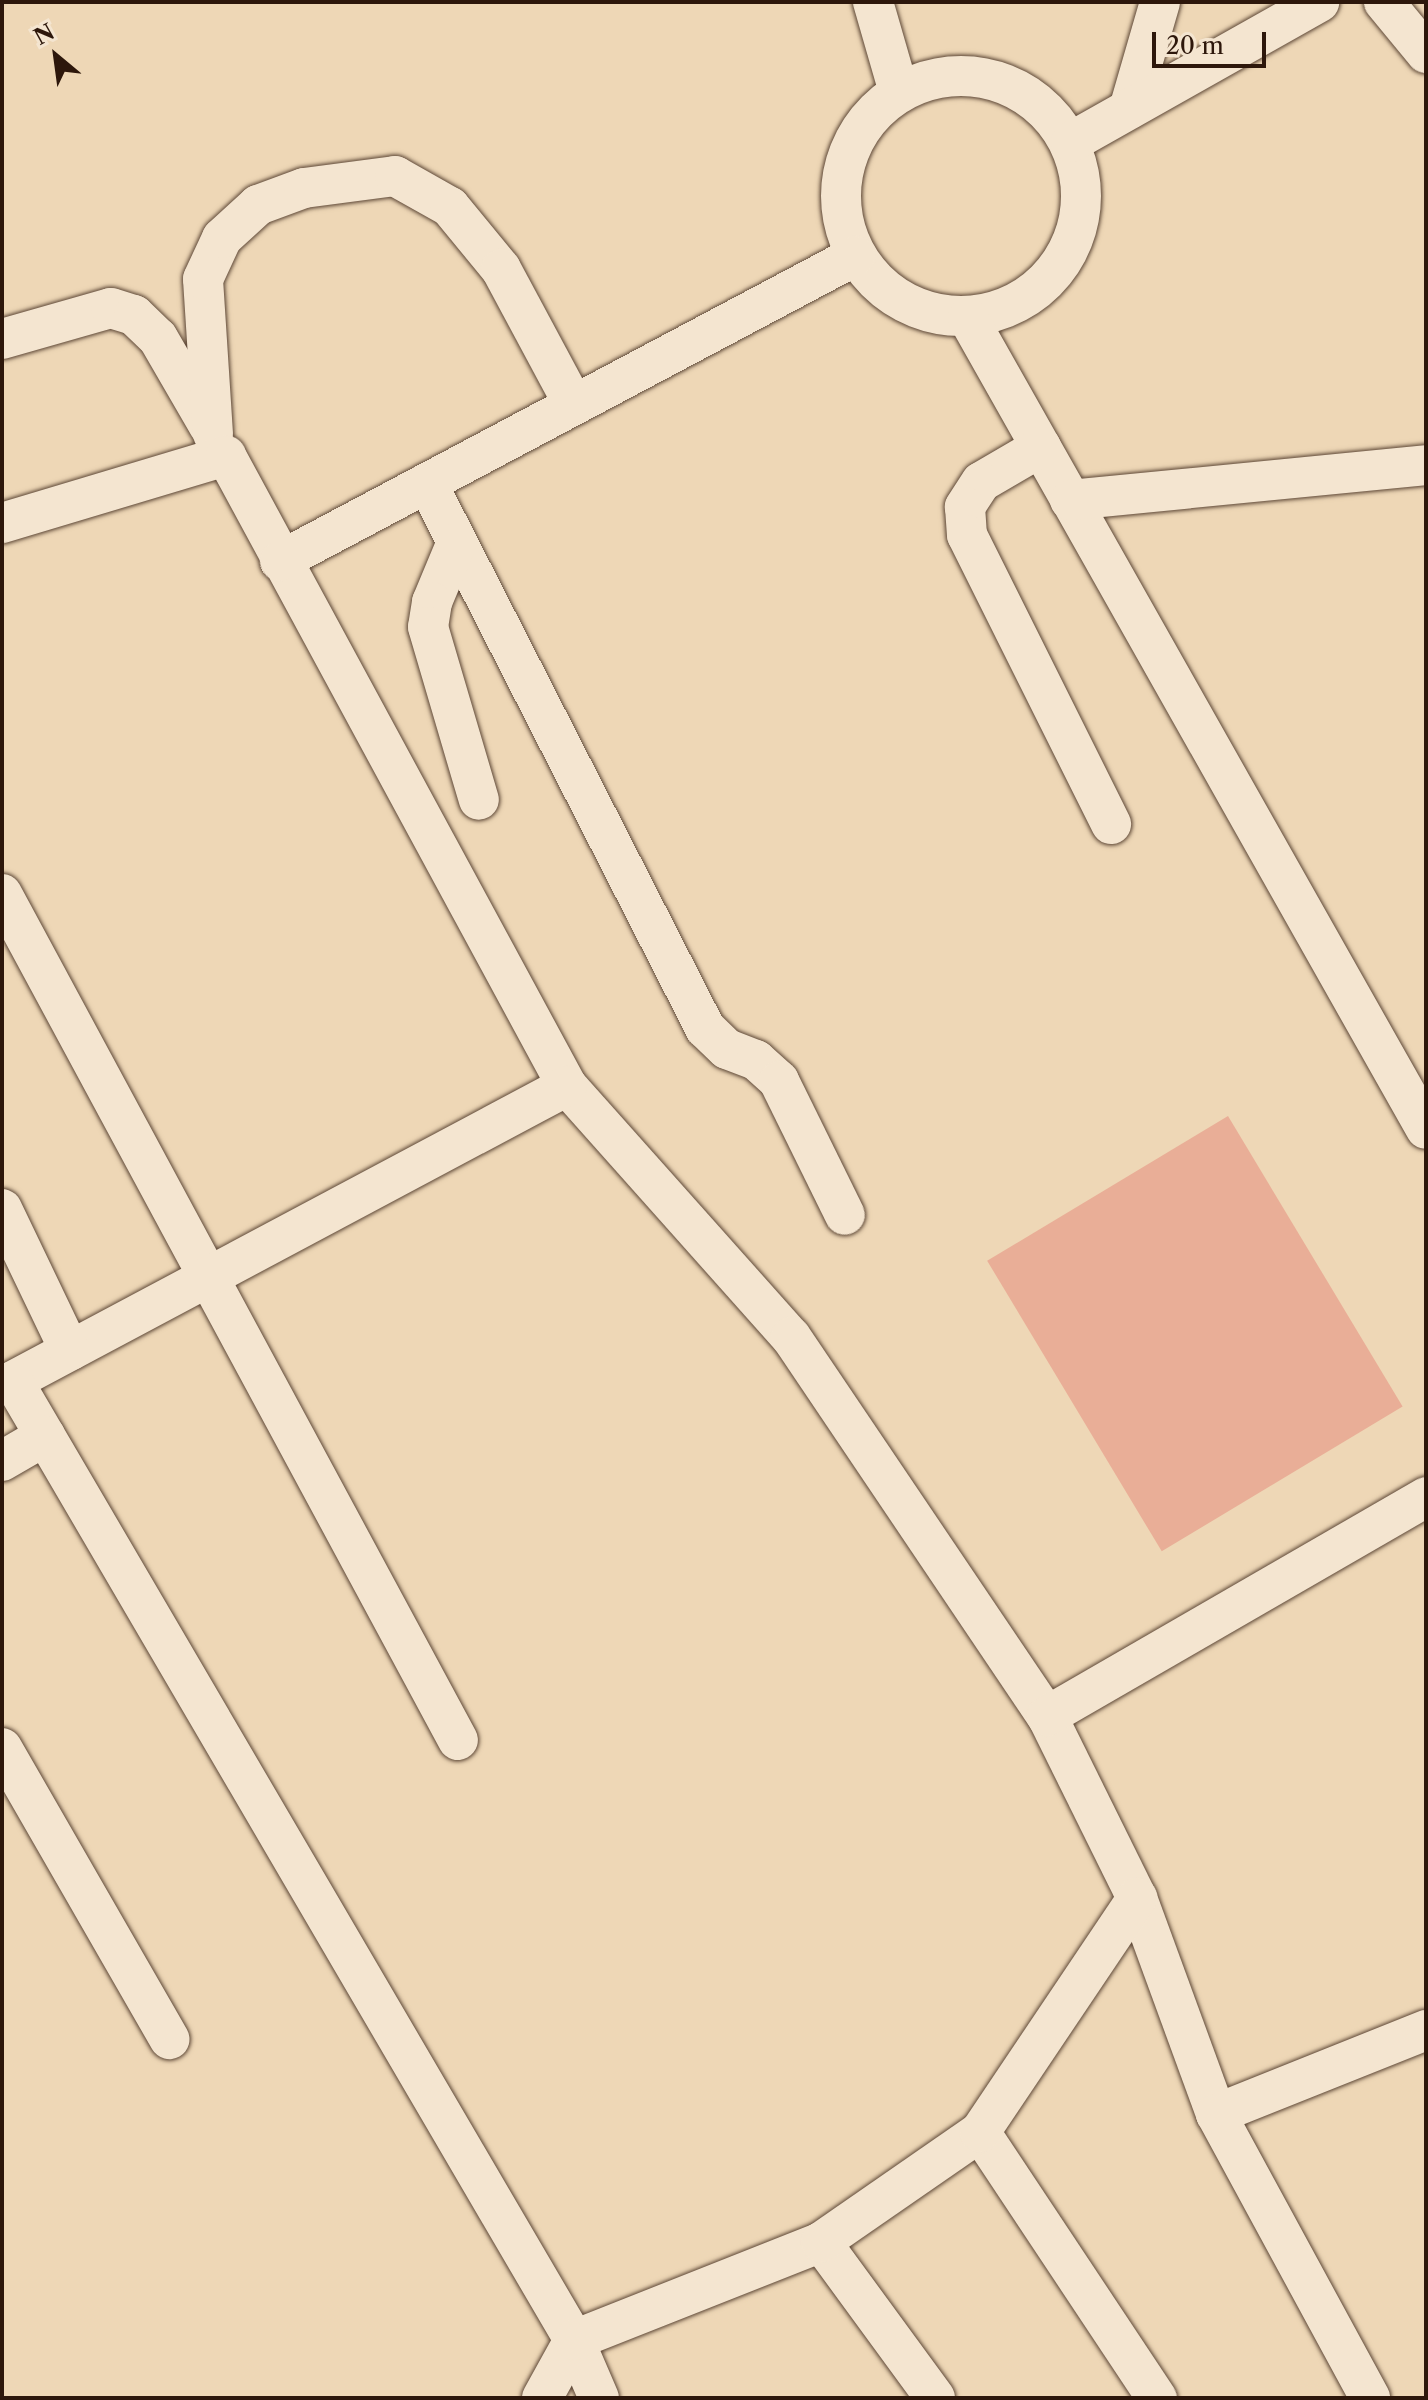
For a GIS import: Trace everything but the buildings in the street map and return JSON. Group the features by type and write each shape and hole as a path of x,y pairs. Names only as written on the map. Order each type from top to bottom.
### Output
{"lane":[{"path":"873,2 899,92"},
{"path":"1129,109 1160,2"},
{"path":"1071,142 1319,2"},
{"path":"1384,2 1426,53"},
{"path":"947,76 996,79 1040,103 1071,142 1084,188 1077,235 1052,277 1014,306 968,318 923,312 883,290 855,256 840,211 843,165 864,123 899,92 947,76"},
{"path":"220,445 203,279 222,238 258,205 304,188 395,176 450,207 501,269 574,405"},
{"path":"280,561 855,256"},
{"path":"2,339 111,308 134,315 158,338 220,445 280,561 567,1086 791,1337 1047,1716 1137,1898 1216,2114 1370,2398"},
{"path":"968,318 1426,1129"},
{"path":"2,523 220,445"},
{"path":"1041,447 981,482 965,507 967,535 1111,824"},
{"path":"1070,500 1426,465"},
{"path":"427,483 705,1028 727,1049 756,1060 779,1081 845,1215"},
{"path":"457,542 432,602 428,627 479,800"},
{"path":"2,894 458,1740"},
{"path":"567,1086 13,1381 574,2340 599,2398"},
{"path":"2,1209 70,1351"},
{"path":"2,1461 45,1436"},
{"path":"1047,1716 1426,1497"},
{"path":"2,1748 169,2039"},
{"path":"542,2398 574,2340 821,2242 980,2132 1137,1898"},
{"path":"1216,2114 1426,2030"},
{"path":"980,2132 1157,2398"},
{"path":"821,2242 935,2398"}]}
